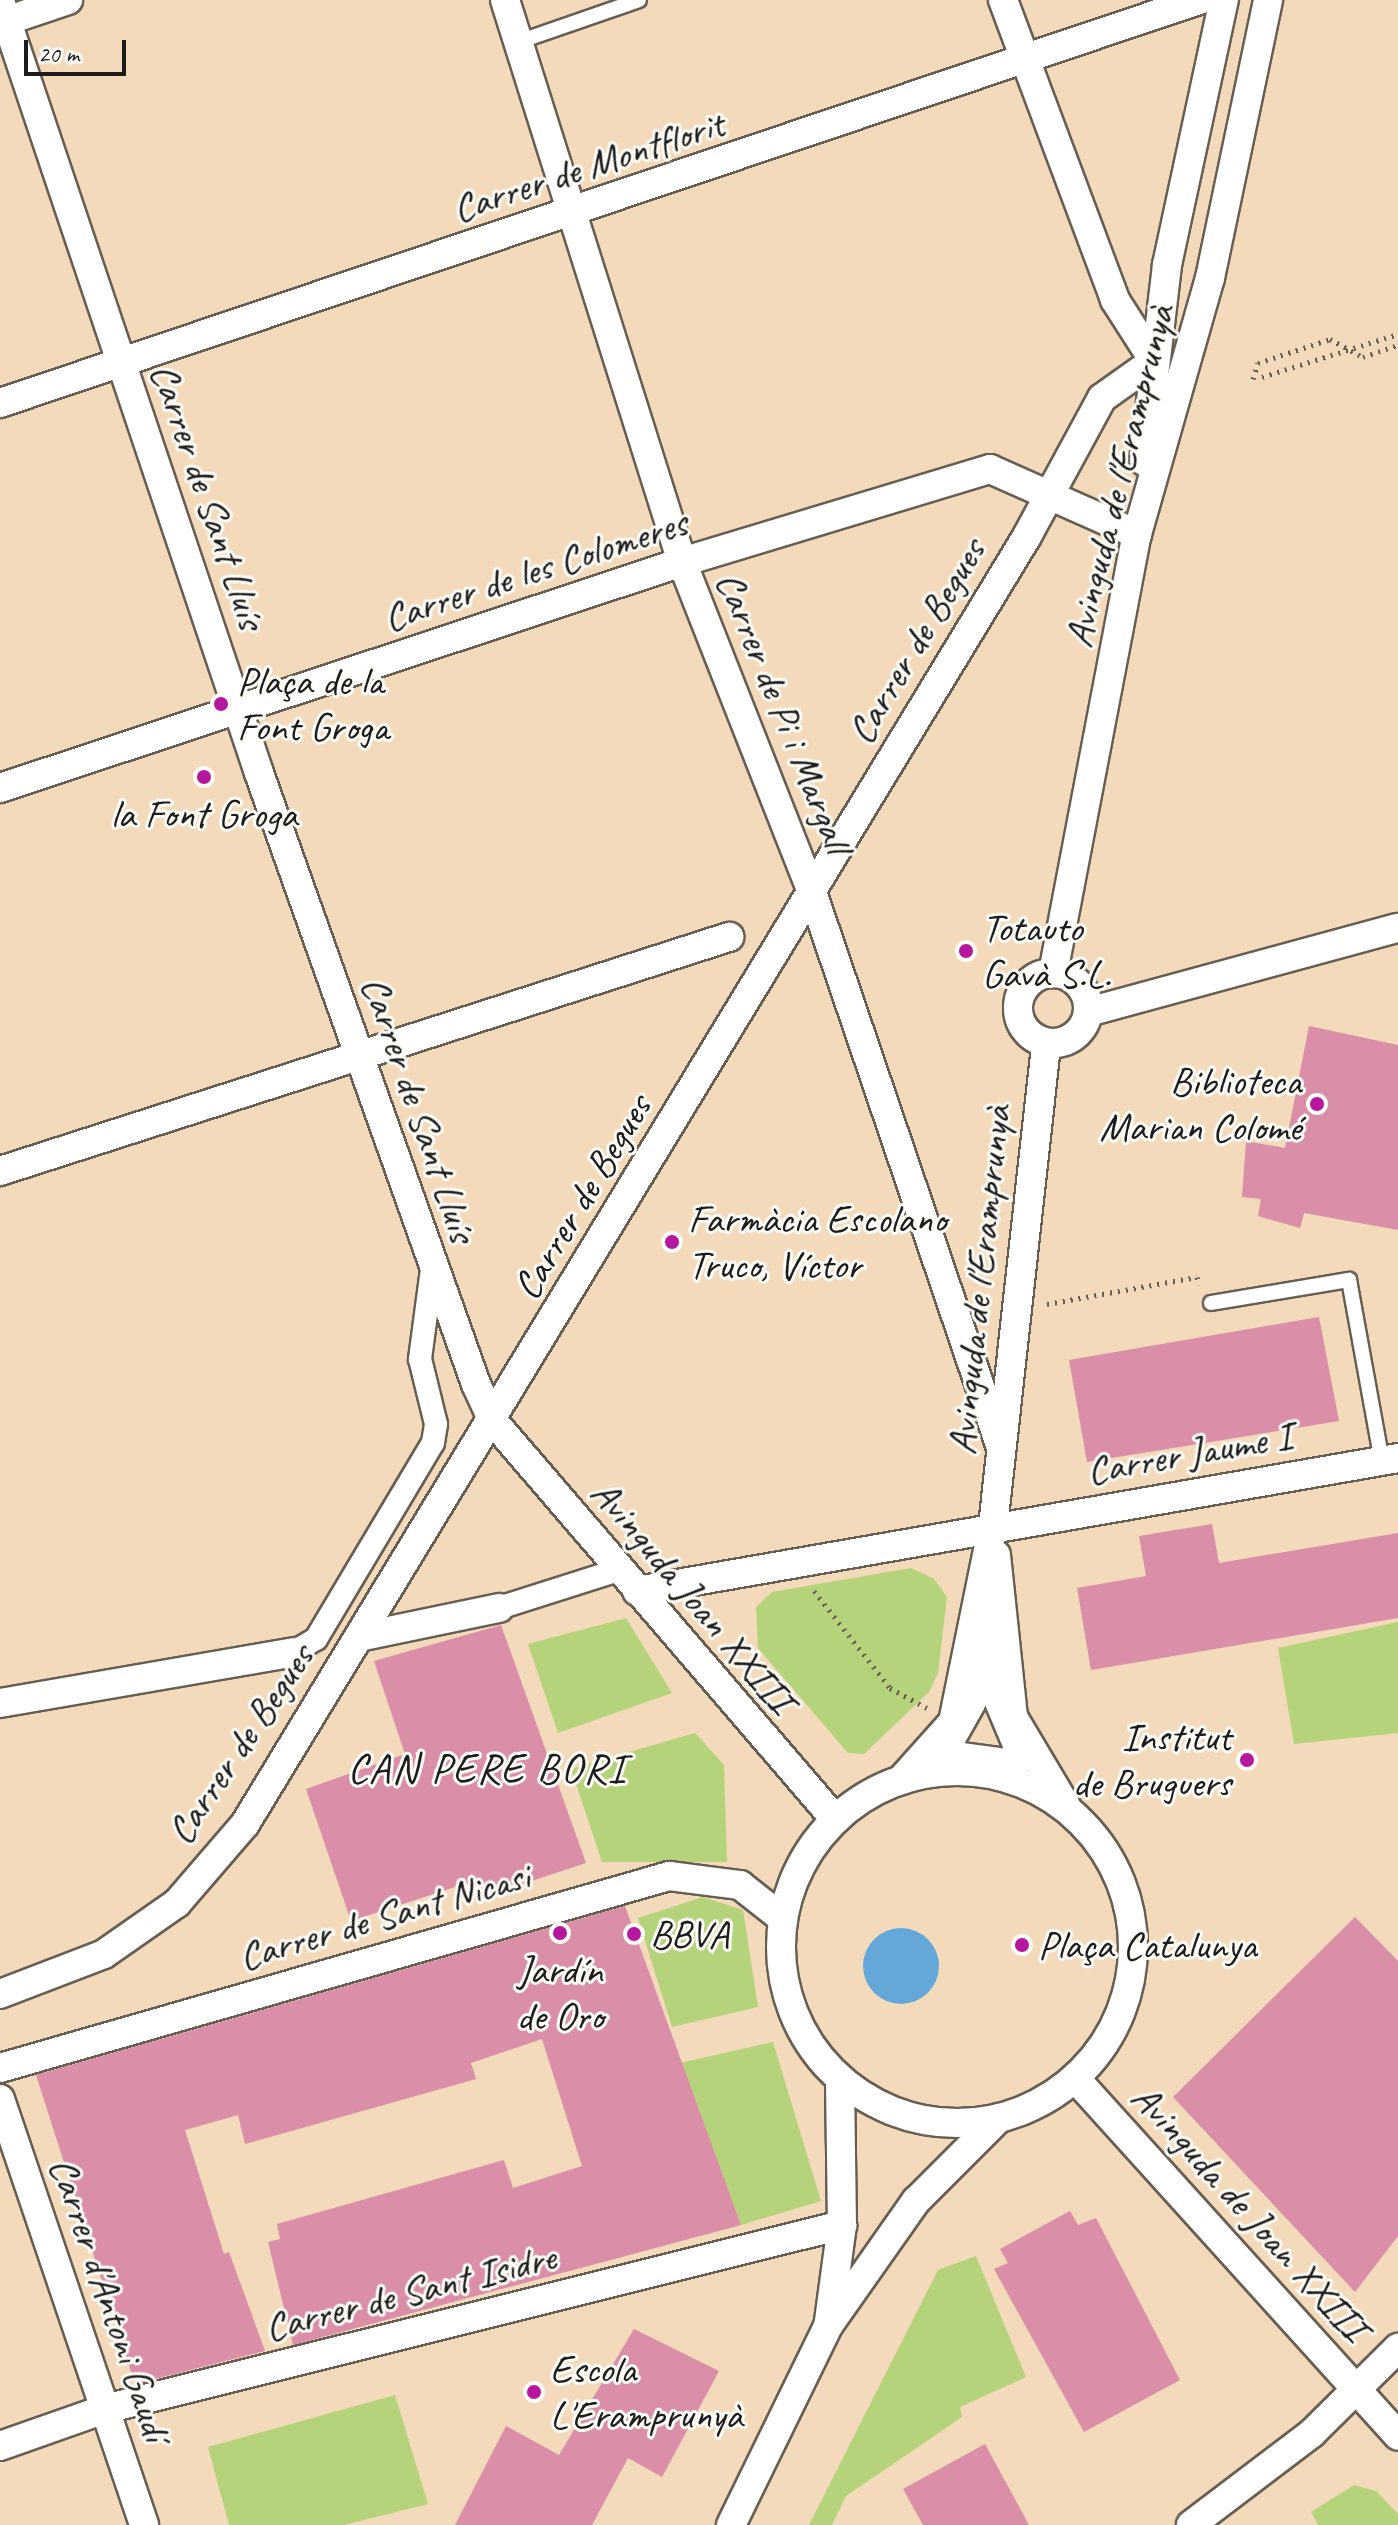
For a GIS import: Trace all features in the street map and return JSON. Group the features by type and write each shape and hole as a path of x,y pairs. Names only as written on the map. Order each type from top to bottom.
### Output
{"street":[{"path":"2,15 68,0"},
{"name":"Carrer de Pi i Margall","path":"505,0 575,213 682,562 811,889 1001,1448"},
{"path":"1003,0 1115,300 1154,361"},
{"name":"Carrer de Montflorit","path":"0,403 119,361 575,213 1199,0"},
{"name":"Avinguda de l'Eramprunyà","path":"1137,534 1154,361 1224,0"},
{"name":"Avinguda de l'Eramprunyà","path":"1053,973 1137,534 1210,278 1268,0"},
{"name":"Carrer de Sant Lluís","path":"2,15 432,1269 493,1421"},
{"name":"Carrer de Begues","path":"0,1994 104,1954 177,1903 245,1824 493,1421 1049,495 1102,398 1154,361"},
{"name":"Carrer de les Colomeres","path":"0,788 682,562 990,469 1137,534"},
{"path":"1088,1012 1079,985 1053,973 1028,984 1018,1008 1028,1033 1046,1043 1073,1037 1088,1012 1398,928"},
{"path":"0,1171 358,1051 729,937"},
{"name":"Avinguda de l'Eramprunyà","path":"953,1722 993,1526 1046,1043"},
{"path":"0,1703 294,1652 316,1639 433,1443 436,1424 420,1359 432,1269"},
{"name":"Avinguda Joan XXIII","path":"493,1421 835,1819"},
{"name":"Carrer Jaume I","path":"628,1581 792,1563 1390,1459"},
{"name":"Avinguda de l'Eramprunyà","path":"993,1526 1013,1717 1068,1809"},
{"path":"992,1556 995,1700 1021,1762 947,1752 974,1704 992,1556"},
{"path":"359,1637 628,1581"},
{"path":"953,1722 902,1779 835,1819 802,1863 783,1919 791,2006 811,2046 840,2079 914,2118 999,2118"},
{"path":"731,2525 828,2326 916,2201 999,2118 1075,2078 1120,2013 1133,1950 1116,1872 1068,1809 988,1773 902,1779"},
{"name":"Carrer de Sant Nicasi","path":"0,2068 669,1876 740,1885 783,1919"},
{"name":"Avinguda de Joan XXIII","path":"1075,2078 1398,2436"},
{"path":"828,2326 842,2225 840,2079"},
{"name":"Carrer d'Antoni Gaudí","path":"0,2099 144,2525"},
{"name":"Carrer de Sant Isidre","path":"0,2446 105,2409 842,2225"},
{"path":"1191,2525 1312,2433 1398,2348"}],"lane":[{"path":"518,42 639,0"},
{"path":"1211,1303 1349,1280 1390,1459"}],"path":[{"path":"1262,377 1398,334"},
{"path":"1253,379 1258,363 1330,339 1345,351 1363,357 1398,345"},
{"path":"1015,1310 1197,1277 1201,1304 1211,1303"},
{"path":"792,1563 890,1688 953,1722"}],"green space":[{"path":"911,1568 934,1579 947,1597 938,1673 929,1692 864,1754 848,1753 758,1648 756,1607 772,1592"},
{"path":"626,1618 672,1693 558,1733 528,1644"},
{"path":"1398,1622 1398,1733 1294,1744 1278,1648"},
{"path":"695,1733 724,1765 727,1862 602,1862 571,1769"},
{"path":"703,1897 743,1910 758,2007 672,2027 638,1918"},
{"path":"773,2042 821,2201 741,2225 680,2063"},
{"path":"976,2256 1026,2377 960,2407 962,2417 846,2496 832,2525 809,2525 938,2270"},
{"path":"395,2395 428,2504 344,2525 229,2525 208,2447"},
{"path":"1354,2485 1376,2491 1398,2514 1398,2525 1318,2525 1311,2512"}],"water":[{"path":"901,1928 915,1931 928,1939 936,1952 939,1966 936,1980 928,1993 915,2001 901,2004 887,2001 874,1993 866,1980 863,1966 866,1952 874,1939 887,1931"}],"building":[{"path":"1309,1026 1398,1045 1398,1230 1304,1213 1300,1228 1258,1216 1261,1199 1242,1197 1246,1141 1285,1148"},
{"path":"1319,1317 1339,1421 1087,1462 1069,1360"},
{"path":"1212,1524 1219,1563 1398,1533 1398,1618 1091,1670 1077,1588 1146,1576 1139,1536"},
{"path":"501,1625 586,1863 474,1900 467,1883 351,1921 306,1789 405,1754 374,1661"},
{"path":"625,1906 741,2225 293,2345 268,2242 280,2239 277,2224 504,2160 513,2188 582,2166 542,2039 471,2063 476,2079 245,2144 238,2115 185,2130 224,2254 229,2252 265,2351 135,2384 36,2075"},
{"path":"1355,1917 1398,1961 1398,2236 1355,2292 1173,2097"},
{"path":"1070,2211 1078,2225 1096,2218 1180,2380 1084,2432 994,2269 1008,2263 1000,2249"},
{"path":"634,2329 719,2371 662,2477 628,2458 592,2525 455,2525 506,2426 559,2455"},
{"path":"985,2444 1029,2525 923,2525 903,2489"}],"place":[{"name":"Plaça de la Font Groga","path":"221,704"},
{"name":"la Font Groga","path":"204,777"},
{"name":"Totauto Gavà S.L.","path":"966,951"},
{"name":"Biblioteca Marian Colomé","path":"1317,1104"},
{"name":"Farmàcia Escolano Truco, Víctor","path":"672,1242"},
{"name":"Institut de Bruguers","path":"1247,1760"},
{"name":"Jardín de Oro","path":"560,1933"},
{"name":"BBVA","path":"634,1934"},
{"name":"Plaça Catalunya","path":"1022,1945"},
{"name":"Escola L'Eramprunyà","path":"534,2392"}],"district":[{"name":"CAN PERE BORI","path":"487,1769"}]}
